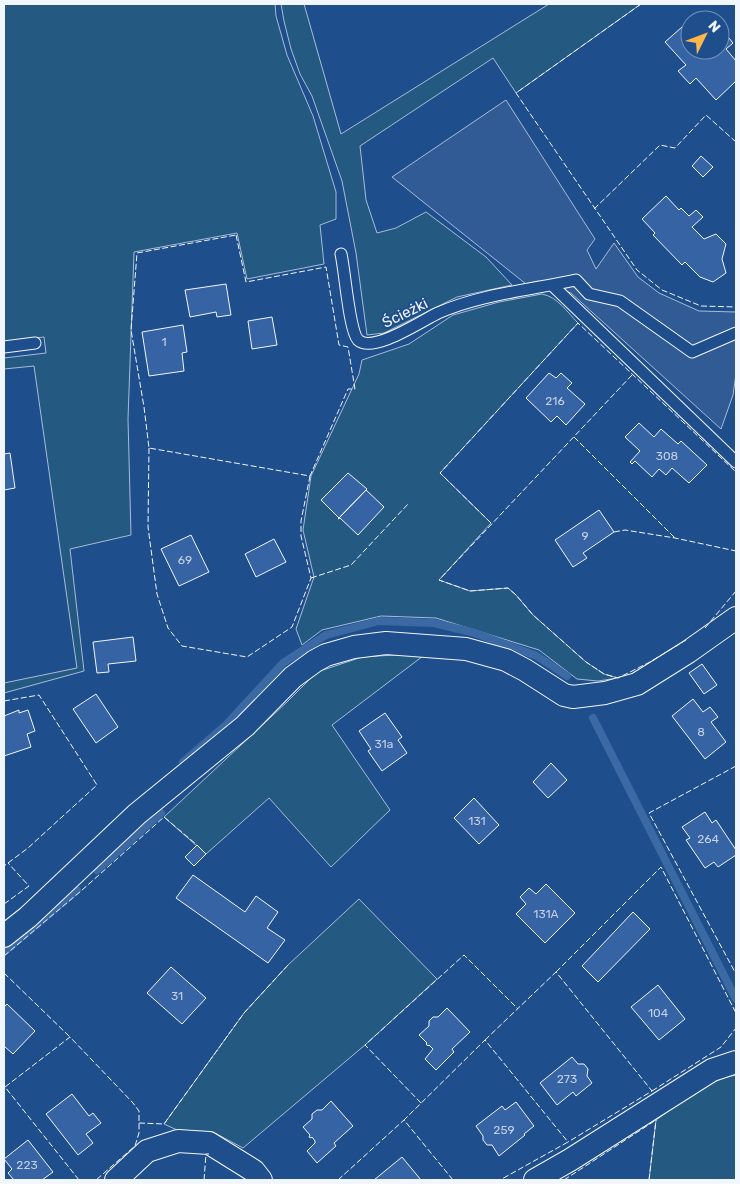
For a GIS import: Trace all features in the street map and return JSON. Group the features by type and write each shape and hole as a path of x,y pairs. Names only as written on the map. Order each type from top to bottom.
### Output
{"street":[{"path":"4,936 28,917 137,814 245,726 293,677 326,655 354,647 386,643 466,648 506,660 572,698 605,693 637,684 688,652 736,618"},
{"path":"535,1180 712,1070 736,1062"},
{"path":"116,1180 147,1151 178,1141 210,1143 254,1171 261,1180"}],"lane":[{"name":"Ścieżki","path":"342,254 352,329 364,344 387,340 437,313 462,304 498,294 576,280 589,294 620,301 692,352 736,333"},
{"path":"552,285 736,462"},
{"path":"4,347 35,343"}],"shaded area":[{"path":"4,4 275,4 276,16 287,55 313,116 336,192 336,219 320,225 324,264 247,279 237,233 134,252 128,419 131,535 70,549 84,671 4,693 4,683 77,668 34,366 4,369 4,358 46,353 44,337 4,342"},
{"path":"281,4 304,4 341,134 549,4 641,4 516,93 493,58 360,146 366,200 377,233 396,228 426,212 486,257 512,285 457,297 384,333 367,335 356,253 342,181 312,96 300,74 291,49"},
{"path":"506,100 595,239 587,250 596,269 614,243 638,277 659,293 699,311 736,312 736,374 733,395 721,429 571,293 538,281 526,284 392,177"},
{"path":"542,294 558,302 578,323 440,473 491,523 439,580 470,591 508,588 533,615 586,662 604,674 618,678 598,681 577,679 539,650 436,618 381,616 322,630 302,645 296,629 314,577 303,530 311,476 359,374 362,360 409,344 453,315 499,302"},
{"path":"427,653 332,725 390,810 331,867 269,798 206,854 164,817 317,672 362,657"},
{"path":"359,899 437,979 365,1045 243,1148 213,1132 177,1130 164,1124 244,1013 288,965"},
{"path":"736,1075 736,1180 649,1180 656,1120 704,1087"}],"building":[{"path":"680,29 680,58 665,42"},
{"path":"730,54 736,61 736,81 716,100 696,78 690,84 678,71 686,65 681,60 730,60"},
{"path":"701,156 713,167 703,177 692,166"},
{"path":"666,196 679,210 681,208 689,216 696,210 703,217 692,227 704,239 716,234 726,244 722,259 726,273 713,282 700,277 685,262 682,265 653,235 655,233 642,219"},
{"path":"226,284 231,315 217,317 216,312 190,317 185,290"},
{"path":"272,317 277,345 252,349 248,321"},
{"path":"183,325 187,352 182,353 184,371 149,376 142,332"},
{"path":"549,373 556,378 561,373 572,383 567,388 585,404 566,425 557,416 551,422 526,398"},
{"path":"639,423 654,437 661,429 678,444 681,441 707,465 689,483 672,468 666,475 659,469 652,477 635,461 632,464 630,462 640,451 625,437"},
{"path":"10,453 15,488 4,490 4,454"},
{"path":"348,473 367,489 339,518 321,500"},
{"path":"366,490 384,507 358,535 340,518 338,519"},
{"path":"599,510 614,532 583,553 587,558 573,567 555,540"},
{"path":"191,535 209,572 179,586 161,549"},
{"path":"274,539 286,562 256,577 245,554"},
{"path":"133,637 136,661 108,664 109,672 97,673 93,642"},
{"path":"702,664 717,685 704,694 689,673"},
{"path":"96,694 118,727 96,743 73,709"},
{"path":"693,699 703,712 710,707 718,717 711,722 726,742 705,759 672,716"},
{"path":"19,710 19,713 28,710 35,731 27,734 31,747 4,756 4,716"},
{"path":"385,713 402,737 398,740 407,753 382,771 368,751 371,749 359,731"},
{"path":"551,763 567,780 548,798 533,782"},
{"path":"474,798 499,825 479,844 454,818"},
{"path":"705,812 712,823 716,820 736,850 736,855 718,867 714,862 705,868 686,840 690,838 682,827"},
{"path":"197,845 206,854 194,866 185,857"},
{"path":"193,875 245,912 256,896 278,912 267,928 285,940 268,963 176,898"},
{"path":"546,884 575,913 545,943 516,914 526,904 520,897 529,888 536,894"},
{"path":"633,912 650,929 598,982 582,966"},
{"path":"171,967 206,998 182,1024 147,993"},
{"path":"658,985 685,1019 659,1040 631,1007"},
{"path":"7,1004 35,1031 13,1054 4,1046 4,1007"},
{"path":"447,1008 470,1032 452,1049 454,1052 436,1070 425,1059 433,1049 419,1035 429,1026 429,1021 433,1017 438,1017"},
{"path":"572,1057 578,1064 584,1064 588,1069 587,1076 592,1083 576,1096 573,1092 557,1105 540,1083"},
{"path":"72,1094 89,1116 93,1113 101,1123 86,1134 93,1143 78,1155 46,1114"},
{"path":"331,1101 353,1126 334,1143 336,1146 317,1163 307,1151 315,1141 312,1137 309,1137 310,1135 303,1127 312,1119 312,1114 317,1110 322,1110"},
{"path":"516,1102 534,1126 499,1156 492,1145 487,1145 483,1140 483,1136 476,1126 502,1106 505,1110"},
{"path":"28,1140 53,1172 42,1180 14,1180 8,1173 12,1169 4,1159"},
{"path":"402,1157 421,1180 374,1180"}],"waterway":[{"path":"183,762 226,725 283,663 326,635 379,621 434,623 475,633 537,656 567,676"},
{"path":"593,718 736,999"},
{"path":"97,870 161,813"},
{"path":"4,952 77,890"}],"fence":[{"path":"641,4 516,93 637,270 662,290 701,306 736,307"},
{"path":"594,209 660,145 675,148 706,115 736,142"},
{"path":"236,235 246,282 326,267 339,345 348,347 355,389 348,389 310,476 149,448 131,330 137,253 236,235"},
{"path":"491,523 440,473 578,323 736,472"},
{"path":"632,375 439,580 470,591 508,588 533,615 586,662 604,674 618,678 650,662 686,640"},
{"path":"574,437 675,538"},
{"path":"149,448 148,527 157,594 168,628 182,646 247,657 292,627 311,578 301,536 301,521 310,476"},
{"path":"311,578 351,565 409,503"},
{"path":"614,532 625,530 736,551"},
{"path":"705,628 736,591"},
{"path":"4,701 39,695 97,785 28,848 4,866"},
{"path":"736,766 649,813 736,974"},
{"path":"4,956 164,817 197,845"},
{"path":"4,904 29,886 8,863"},
{"path":"556,972 661,867 736,1013"},
{"path":"421,1103 365,1045 464,955 518,1009"},
{"path":"139,1123 164,1124 244,1013 288,965"},
{"path":"485,1040 556,972 652,1091 568,1142"},
{"path":"4,973 70,1037"},
{"path":"652,1091 721,1047 736,1028"},
{"path":"79,1180 5,1087 70,1037 139,1111 139,1133 135,1146 96,1180"},
{"path":"453,1180 404,1120 485,1040 568,1142 500,1180"},
{"path":"338,1180 404,1120"},
{"path":"564,1180 656,1120"},
{"path":"649,1180 656,1120"},
{"path":"204,1180 206,1154 209,1154"}]}
